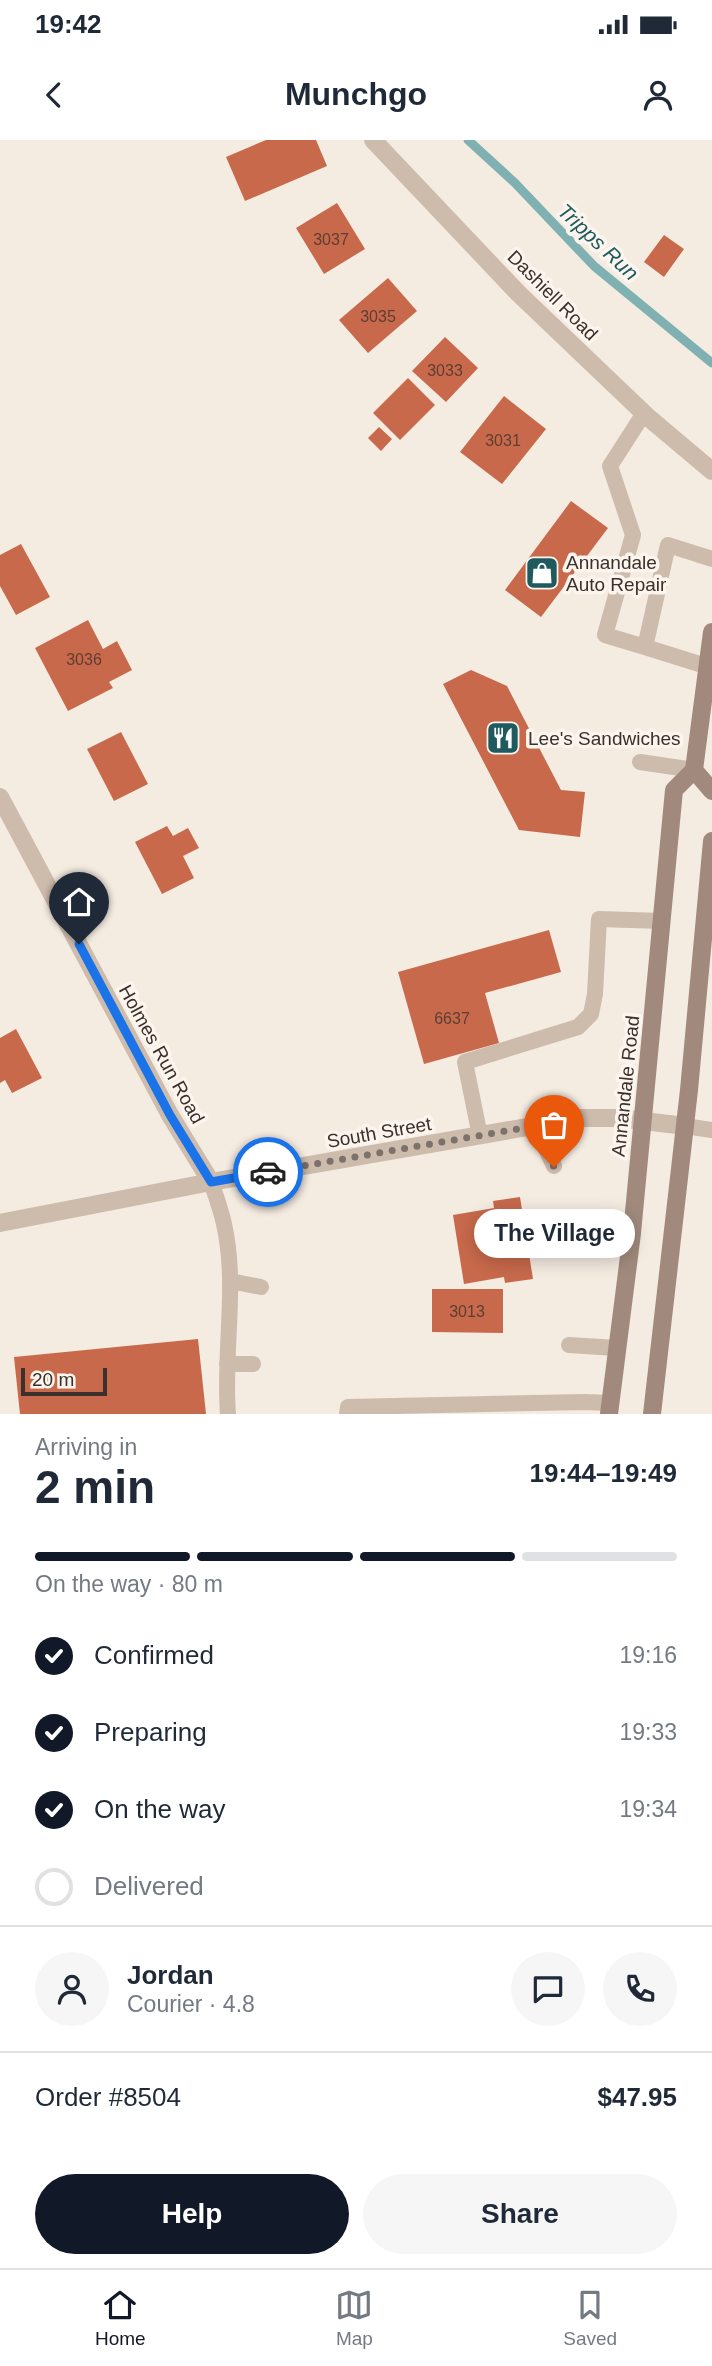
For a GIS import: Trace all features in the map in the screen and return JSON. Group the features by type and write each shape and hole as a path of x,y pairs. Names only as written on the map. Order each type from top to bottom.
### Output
{"main road":[{"name":"Annandale Road","path":"610,1409 632,1233 674,790 694,770 712,632"},
{"path":"694,770 712,791"},
{"path":"652,1414 685,1126 712,841"}],"street":[{"name":"Dashiell Road","path":"373,140 518,293 644,413 712,471"},
{"name":"Holmes Run Road","path":"0,797 170,1115 211,1182"},
{"name":"South Street","path":"0,1223 211,1182 579,1118 619,1118 685,1126"}],"lane":[{"path":"644,413 610,466 633,535 605,635 709,667"},
{"path":"645,647 668,545 712,559"},
{"path":"640,762 694,770"},
{"path":"480,1136 465,1062 578,1027 591,1014 599,919 662,921"},
{"path":"535,1126 554,1167"},
{"path":"685,1126 712,1130"},
{"path":"211,1182 224,1222 230,1281 228,1414"},
{"path":"566,1229 632,1233"},
{"path":"230,1281 261,1287"},
{"path":"569,1345 617,1348"},
{"path":"227,1364 253,1364"},
{"path":"347,1414 348,1407 584,1402 610,1409"}],"building":[{"path":"266,140 316,140 327,166 245,201 226,157"},
{"path":"337,203 365,249 324,274 296,228"},
{"path":"664,235 684,249 664,277 644,262"},
{"path":"388,278 417,311 368,353 339,320"},
{"path":"445,337 478,368 446,402 412,371"},
{"path":"408,378 435,405 400,440 373,413"},
{"path":"504,396 546,429 502,484 460,452"},
{"path":"379,427 392,439 381,451 368,438"},
{"path":"571,501 608,528 541,617 505,590"},
{"path":"21,544 50,597 16,615 0,586 0,555"},
{"path":"88,620 103,649 117,641 132,670 109,682 113,688 68,711 35,648"},
{"name":"Lee's Sandwiches","path":"471,670 507,686 561,790 585,792 580,837 519,830 443,684"},
{"path":"121,732 148,784 114,801 87,749"},
{"path":"167,826 173,836 188,828 199,848 183,856 194,878 162,894 135,842"},
{"path":"549,930 561,972 485,993 499,1043 424,1064 398,972"},
{"path":"16,1029 42,1078 12,1093 5,1080 0,1083 0,1038"},
{"path":"520,1197 533,1279 505,1283 504,1277 464,1284 453,1215 494,1208 493,1201"},
{"path":"432,1289 503,1289 503,1333 432,1332"},
{"path":"198,1339 206,1414 20,1414 14,1357"}],"waterway":[{"name":"Tripps Run","path":"468,140 515,183 594,266 712,363"}],"way so far":[{"path":"268,1172 535,1126 554,1167"}],"place":[{"name":"Annandale Auto Repair","path":"542,573"},
{"name":"Lee's Sandwiches","path":"503,738"},
{"name":"The Village","path":"554,1167"}],"route":[{"path":"79,944 170,1115 211,1182 268,1172"}]}
